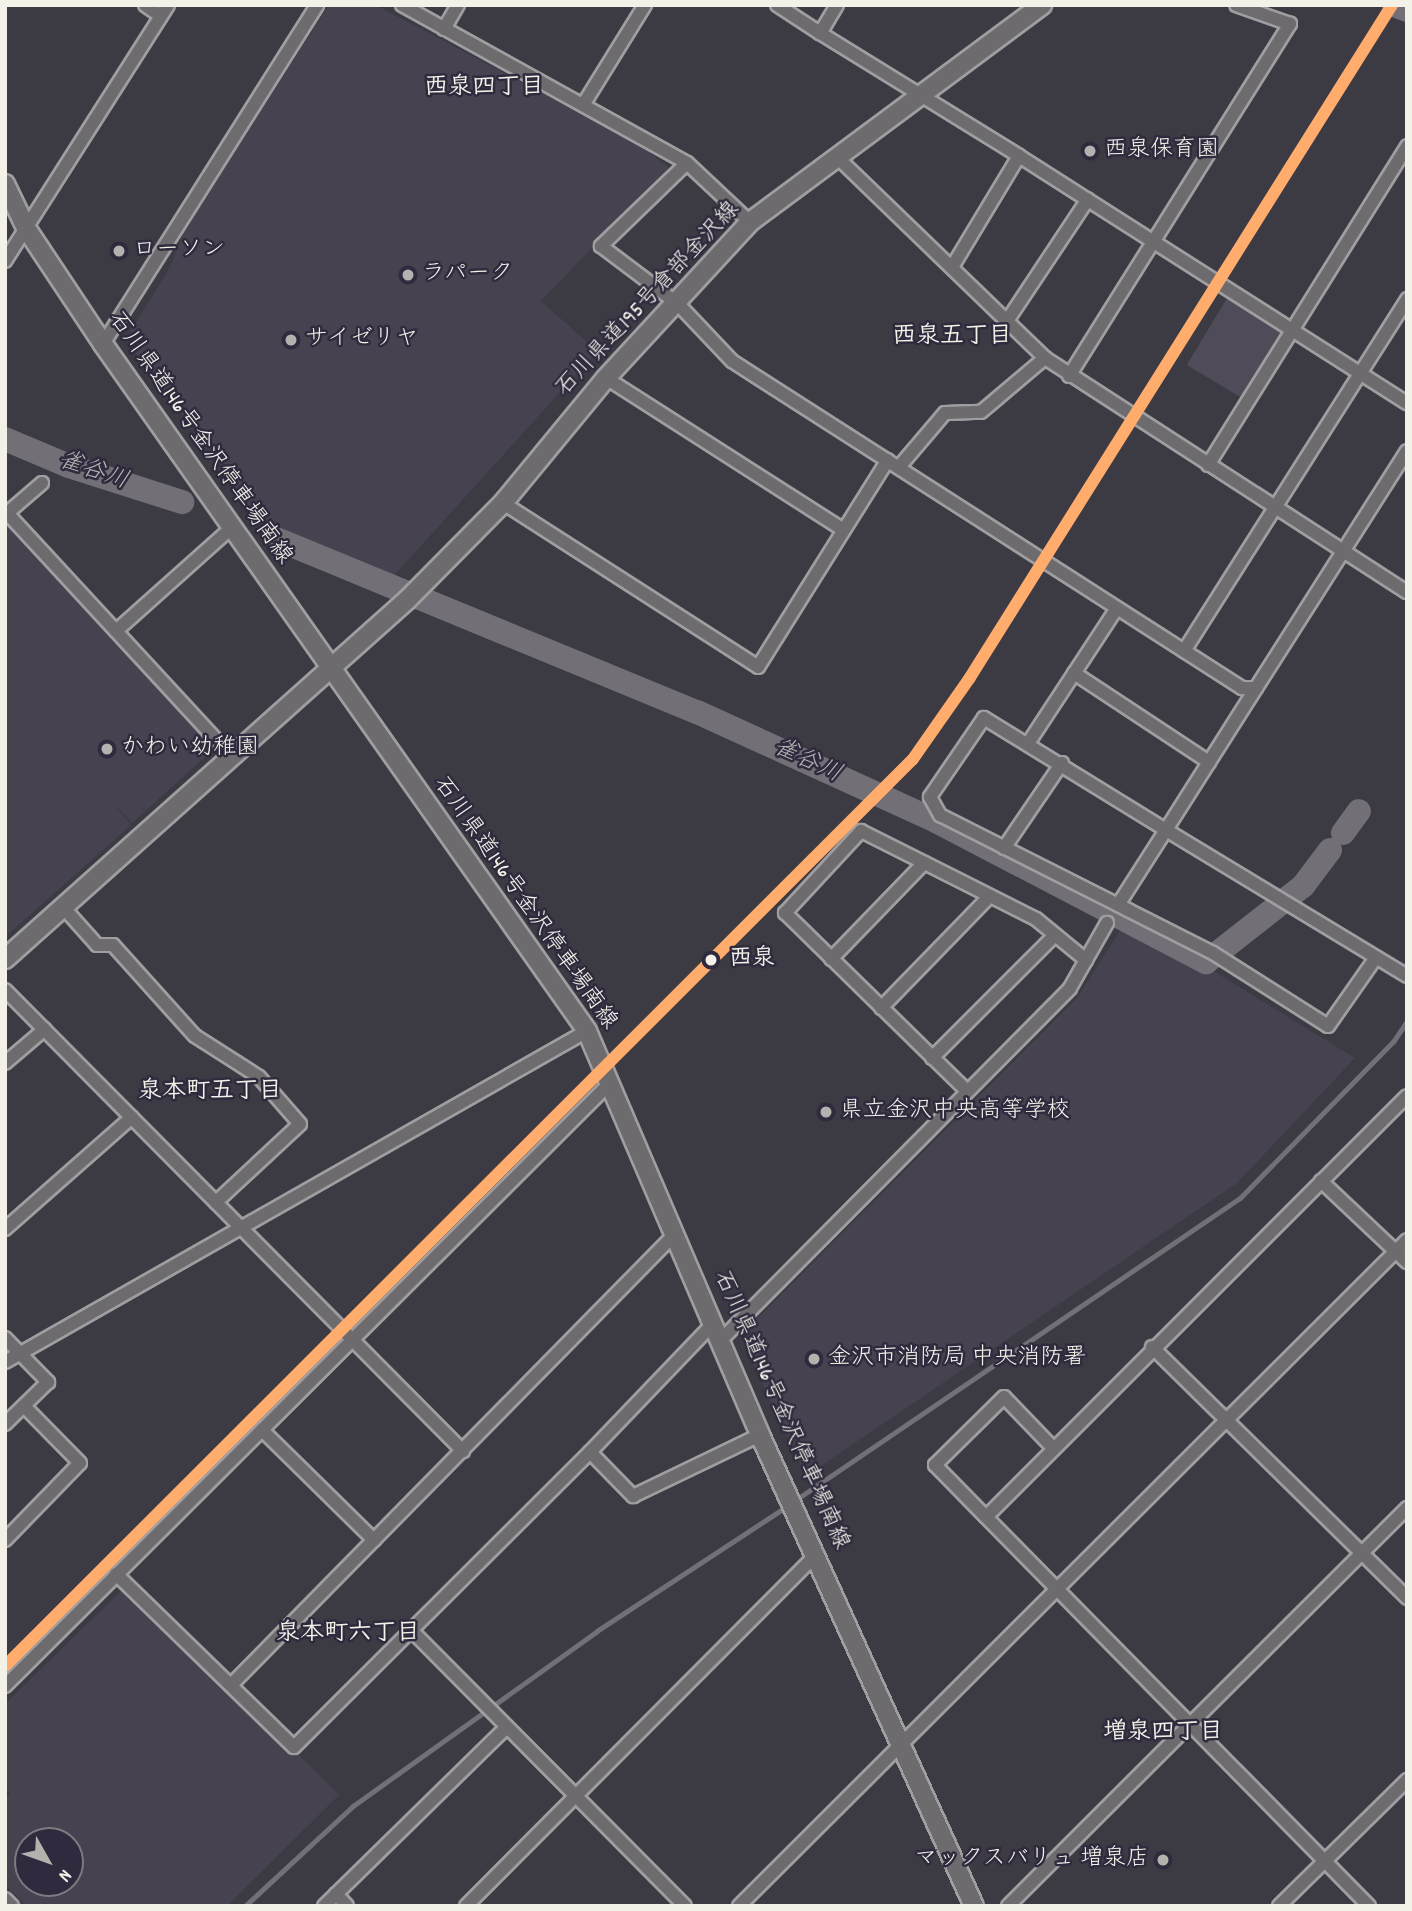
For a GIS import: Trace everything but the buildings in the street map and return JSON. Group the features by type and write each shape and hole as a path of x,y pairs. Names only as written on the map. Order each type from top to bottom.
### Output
{"main road":[{"name":"石川県道195号倉部金沢線","path":"5,959 407,600 503,503 606,378 678,304 750,222 1042,5"},
{"name":"石川県道146号金沢停車場南線","path":"5,184 26,228 103,344 328,668 587,1031 607,1086 676,1233 760,1435 974,1906"}],"street":[{"path":"5,261 164,10 145,5"},
{"path":"103,344 317,5"},
{"path":"402,5 687,163 750,222"},
{"path":"444,29 458,5"},
{"path":"583,105 645,5"},
{"path":"777,5 918,98 1019,156 1156,241 1407,403"},
{"path":"820,33 837,5"},
{"path":"1069,376 1290,24 1236,5"},
{"path":"1209,465 1407,146"},
{"path":"952,267 1019,156"},
{"path":"838,158 1045,358 1407,592"},
{"path":"687,163 601,246 678,304 733,361 1242,688 1256,688"},
{"path":"1007,321 1088,199"},
{"path":"1184,651 1407,299"},
{"path":"503,503 758,667 842,529 893,464 945,413 981,412 1045,358"},
{"path":"606,378 842,529"},
{"path":"1118,905 1407,451"},
{"path":"42,483 6,514 232,757"},
{"path":"116,631 231,528"},
{"path":"1029,742 1117,608"},
{"path":"1074,673 1209,762"},
{"path":"1375,959 1328,1026 1218,956 940,815 930,797 984,718 1029,742 1166,830 1407,976"},
{"path":"1004,848 1062,763"},
{"path":"967,1091 785,913 861,831 990,896 1055,935 1086,960"},
{"path":"831,959 924,863"},
{"path":"881,1008 990,896"},
{"path":"63,908 97,945 113,945 195,1036 259,1077 300,1124 216,1202"},
{"path":"116,1574 294,1747 590,1452 967,1091 1070,988 1107,923"},
{"path":"932,1058 1055,935"},
{"path":"5,990 463,1451"},
{"path":"5,1063 45,1029"},
{"path":"5,1362 243,1231 587,1031"},
{"path":"5,1686 607,1086"},
{"path":"986,1517 1152,1347 1407,1096"},
{"path":"5,1229 131,1117"},
{"path":"1321,1181 1407,1262"},
{"path":"232,1684 676,1233"},
{"path":"739,1906 1407,1240"},
{"path":"5,1338 48,1382 5,1424"},
{"path":"1152,1347 1407,1598"},
{"path":"1054,1448 1004,1397 935,1465 1052,1582 1055,1590 1369,1906"},
{"path":"5,1540 80,1463 24,1406"},
{"path":"262,1430 374,1540"},
{"path":"590,1452 634,1496 760,1435"},
{"path":"1008,1906 1407,1508"},
{"path":"466,1906 816,1555"},
{"path":"410,1629 685,1906"},
{"path":"324,1906 507,1727"},
{"path":"1279,1906 1407,1780"},
{"path":"335,1894 347,1906"},
{"path":"5,1899 12,1906"}],"shaded area":[{"path":"329,5 376,5 640,145 669,168 541,301 586,341 591,358 390,580 256,526 203,434 171,403 126,339 170,267 185,229"},
{"path":"1230,293 1291,330 1248,402 1187,365"},
{"path":"5,524 12,525 216,747 132,823 111,801 131,825 5,937"},
{"path":"1123,926 1215,972 1355,1058 1237,1183 806,1476 744,1345 746,1330 1077,998"},
{"path":"121,1591 290,1755 296,1752 339,1795 227,1906 27,1906 18,1897 84,1897 84,1827 14,1827 14,1894 5,1885 5,1799 10,1793 5,1788 5,1704"}],"waterway":[{"path":"1394,5 1407,10"},
{"name":"雀谷川","path":"5,439 69,466 182,502"},
{"name":"雀谷川","path":"279,540 697,712 936,821 1206,962 1303,886 1330,850"},
{"name":"雀谷川","path":"1343,833 1359,811"},
{"path":"794,1501 1240,1198 1393,1042 1407,1021"},
{"path":"245,1906 353,1806 597,1631 787,1506"}],"transit line":[{"path":"5,1666 913,759 969,679 1392,5"}],"place":[{"name":"西泉保育園","path":"1090,151"},
{"name":"ローソン","path":"119,251"},
{"name":"ラパーク","path":"408,275"},
{"name":"サイゼリヤ","path":"291,340"},
{"name":"かわい幼稚園","path":"107,749"},
{"name":"西泉","path":"711,960"},
{"name":"県立金沢中央高等学校","path":"826,1112"},
{"name":"金沢市消防局 中央消防署","path":"814,1359"},
{"name":"マックスバリュ 増泉店","path":"1163,1860"}],"district":[{"name":"西泉四丁目","path":"484,89"},
{"name":"西泉五丁目","path":"952,338"},
{"name":"泉本町五丁目","path":"210,1093"},
{"name":"泉本町六丁目","path":"348,1635"},
{"name":"増泉四丁目","path":"1163,1734"}]}
